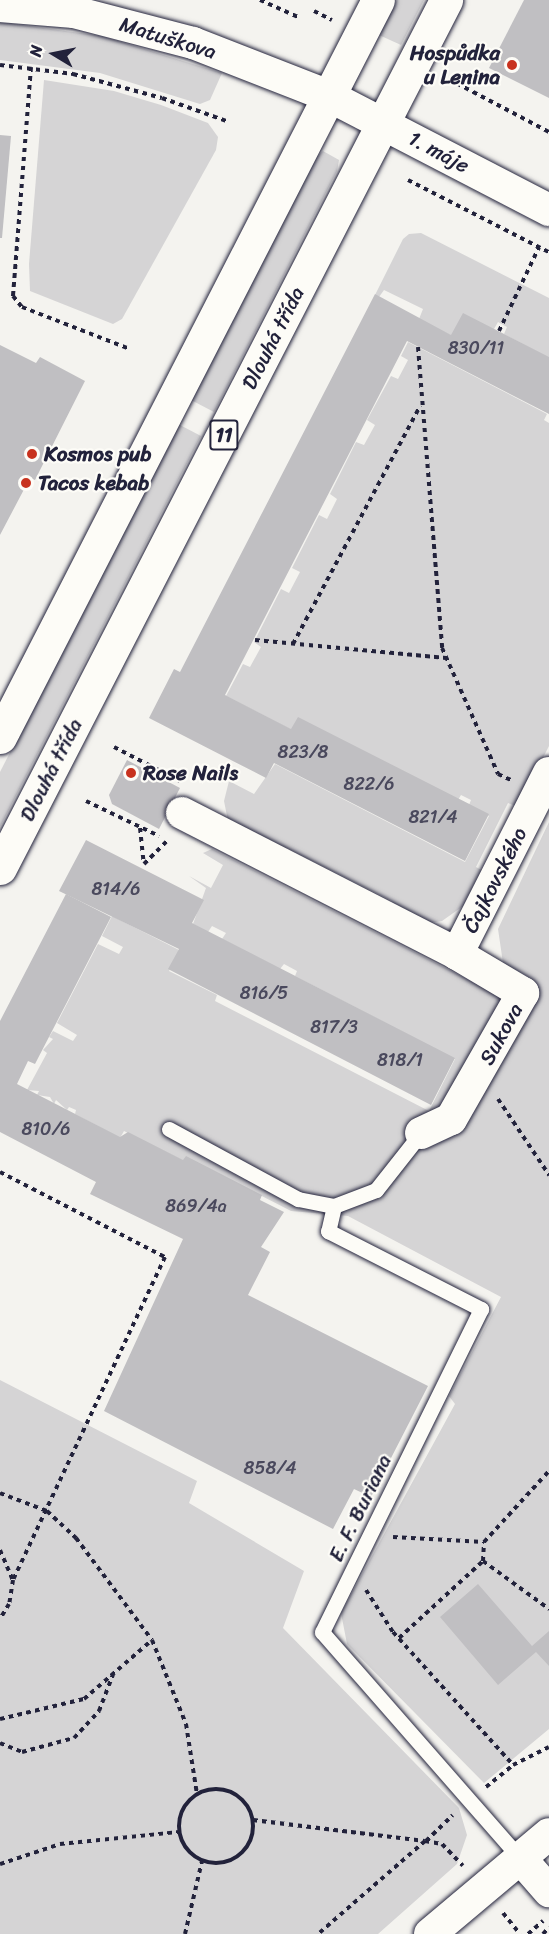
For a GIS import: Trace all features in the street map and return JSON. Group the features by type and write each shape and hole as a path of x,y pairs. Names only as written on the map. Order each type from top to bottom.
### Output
{"main road":[{"path":"0,737 378,0"},
{"name":"Dlouhá třída","path":"0,868 446,0"}],"street":[{"name":"Matuškova","path":"0,6 74,12 193,43 329,96"},
{"name":"1. máje","path":"329,96 549,210"},
{"name":"Čajkovského","path":"457,954 544,783"},
{"name":"Sukova","path":"182,798 523,993 487,1061 451,1119 421,1133"},
{"path":"430,1934 549,1834"},
{"path":"521,1859 549,1891"}],"lane":[{"path":"169,1129 298,1199 334,1206"},
{"name":"Sukova","path":"334,1206 376,1190 421,1133"},
{"name":"E. F. Buriana","path":"334,1206 328,1231 481,1309 372,1536 322,1632 521,1859"}],"path":[{"path":"260,0 298,17"},
{"path":"0,66 31,67 105,82 229,122"},
{"path":"31,67 13,296 22,308 129,349"},
{"path":"457,84 549,132"},
{"path":"408,180 549,252"},
{"path":"499,331 539,247"},
{"path":"418,346 442,648 498,774 544,783"},
{"path":"293,644 421,405"},
{"path":"255,640 447,658"},
{"path":"114,747 182,798"},
{"path":"86,801 156,835"},
{"path":"140,828 144,864 168,840"},
{"path":"487,1061 497,1098 549,1175"},
{"path":"0,1173 165,1257 47,1511 12,1580 9,1604 0,1619"},
{"path":"399,1638 483,1561 484,1542 549,1471"},
{"path":"0,1493 47,1511 76,1538 152,1640 186,1724 197,1794"},
{"path":"372,1536 484,1542"},
{"path":"0,1550 12,1580"},
{"path":"483,1561 549,1609"},
{"path":"353,1570 399,1638 513,1765 549,1747"},
{"path":"0,1719 84,1699 152,1640"},
{"path":"0,1743 22,1752 74,1738 99,1712 113,1674"},
{"path":"220,1789 232,1792 242,1799 253,1820 253,1832 243,1852 224,1863 202,1861 186,1849 179,1832 182,1810 197,1794 220,1789"},
{"path":"253,1820 425,1841 318,1934"},
{"path":"0,1864 60,1844 179,1832"},
{"path":"185,1934 202,1861"},
{"path":"528,1934 549,1916"},
{"path":"543,1934 549,1927"}],"shaded area":[{"path":"397,0 424,0 401,45 379,35"},
{"path":"0,22 102,36 222,73 210,100 200,104 100,73 0,60"},
{"path":"44,80 114,91 161,105 208,123 218,137 216,150 122,319 113,324 30,291 29,264"},
{"path":"323,151 339,160 337,171 214,412 191,400 314,159"},
{"path":"421,233 549,298 549,358 504,334 507,327 498,322 494,329 452,336 419,319 423,309 384,290 379,297 375,295 403,239 409,234"},
{"path":"408,342 547,414 544,420 549,423 549,746 518,807 508,803 476,867 485,872 466,904 442,921 423,924 393,909 392,901 287,848 279,851 228,821 224,801 229,781 254,794 275,764 465,862 489,816 469,805 471,800 461,795 458,800 292,730 226,696 243,664 250,667 261,647 254,642 281,589 289,593 300,572 292,568 319,515 327,519 337,499 330,494 356,442 364,445 375,425 367,420 391,376 398,379 408,360 401,356"},
{"path":"178,424 201,436 0,827 0,772"},
{"path":"549,822 549,1729 484,1783 347,1644 341,1613 455,1404 449,1396 501,1297 348,1216 291,1211 186,1157 184,1161 124,1131 120,1138 75,1114 76,1110 69,1107 67,1110 56,1100 54,1104 50,1097 37,1095 39,1091 27,1090 47,1053 43,1050 53,1039 49,1037 53,1031 73,1041 77,1035 57,1023 98,944 119,954 123,947 102,936 112,916 179,950 169,971 217,995 215,1001 429,1111 455,1059 295,976 297,971 284,964 280,969 222,939 226,933 212,926 208,932 193,924 206,888 189,876 211,888 223,865 203,853 212,849 516,1004 531,978 503,963 498,929"},
{"path":"0,1380 197,1481 189,1503 304,1571 283,1628 459,1808 467,1835 457,1864 378,1934 0,1934"}],"building":[{"path":"524,0 549,0 549,98 489,68"},
{"path":"0,135 11,136 2,238 0,238"},
{"path":"375,294 451,335 463,313 549,357 549,414 407,341 225,695 291,729 298,717 489,814 465,861 274,763 266,778 149,718 174,669 180,672"},
{"path":"0,345 36,363 40,357 85,381 35,480 30,478 0,535"},
{"path":"127,760 180,788 159,829 112,804 109,795"},
{"path":"86,840 204,900 192,923 455,1058 431,1105 168,969 179,949 59,891"},
{"path":"66,894 111,917 35,1064 28,1061 17,1084 120,1137 128,1132 183,1160 186,1156 262,1195 260,1200 284,1212 261,1247 270,1252 248,1295 428,1386 371,1497 354,1489 333,1529 104,1411 183,1239 90,1194 96,1182 0,1132 0,1021"},
{"path":"478,1584 532,1646 549,1631 549,1666 536,1652 498,1685 440,1617"}],"place":[{"name":"Hospůdka u Lenina","path":"512,65"},
{"name":"Kosmos pub","path":"32,454"},
{"name":"Tacos kebab","path":"26,483"},
{"name":"Rose Nails","path":"131,773"}]}
